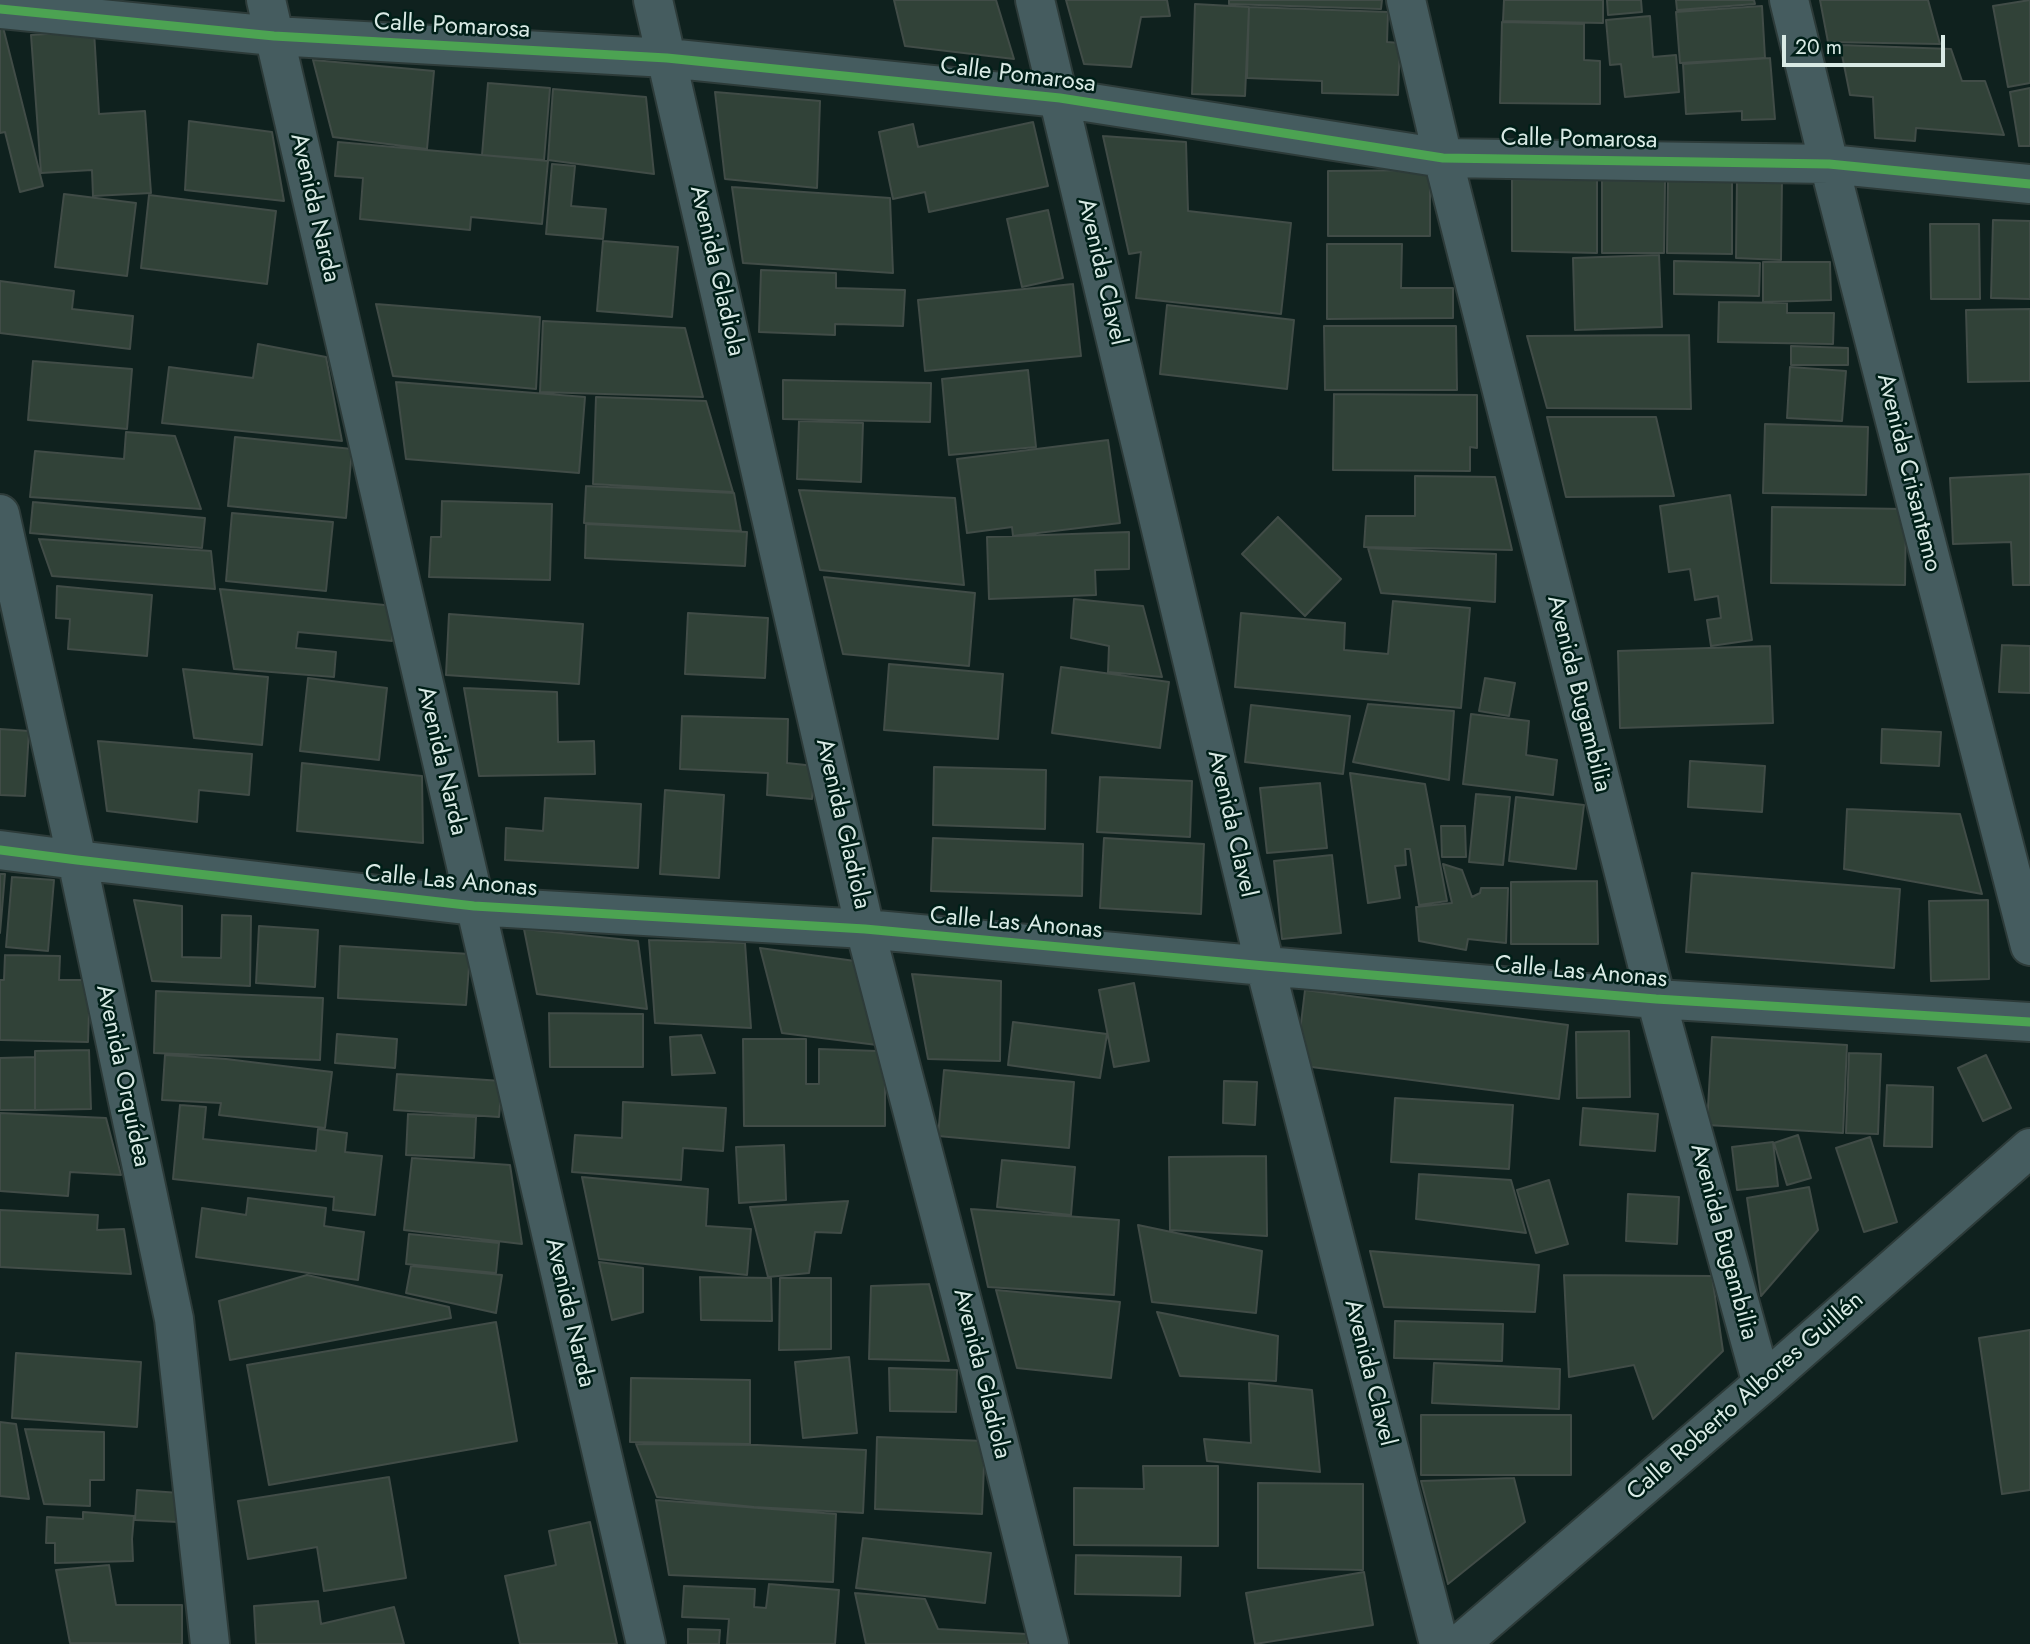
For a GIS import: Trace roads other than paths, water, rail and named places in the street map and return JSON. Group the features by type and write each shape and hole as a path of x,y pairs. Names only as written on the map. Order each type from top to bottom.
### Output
{"street":[{"name":"Avenida Gladiola","path":"653,0 865,929 1049,1644"},
{"name":"Avenida Clavel","path":"1035,0 1265,966 1439,1644"},
{"name":"Avenida Bugambilia","path":"1406,0 1443,158 1656,999 1762,1384"},
{"name":"Avenida Crisantemo","path":"1789,0 2030,946"},
{"name":"Calle Pomarosa","path":"0,9 270,18 1060,98 1443,158 1829,164 2030,184"},
{"name":"Avenida Narda","path":"270,18 646,1644"},
{"name":"Avenida Orquídea","path":"0,514 77,860 174,1319 210,1644"},
{"name":"Calle Las Anonas","path":"0,850 474,906 865,929 1656,999 2030,1022"},
{"name":"Calle Roberto Albores Guillén","path":"1460,1644 1762,1384 2030,1148"}]}
